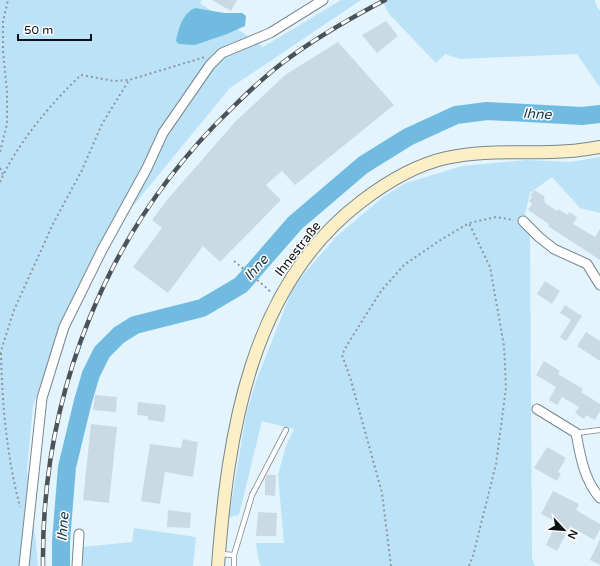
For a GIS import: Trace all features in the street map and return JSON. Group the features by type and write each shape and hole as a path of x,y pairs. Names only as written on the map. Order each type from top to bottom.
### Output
{"main road":[{"name":"Ihnestraße","path":"218,560 223,505 234,431 242,395 252,364 277,303 296,271 328,231 349,211 373,192 422,165 468,154 493,152 578,151 600,147"}],"street":[{"path":"24,566 42,398 64,328 102,250 147,168 164,133 210,65 222,53 270,33 323,0"},
{"path":"523,221 539,238 554,249 587,264 600,285"},
{"path":"537,409 576,433 581,458 588,481 600,498"},
{"path":"77,566 79,534"}],"lane":[{"path":"234,566 234,555 252,495 286,430"},
{"path":"576,433 600,430"},
{"path":"218,560 234,555"}],"path":[{"path":"0,152 7,124 7,91 3,51 3,22 8,0"},
{"path":"0,182 17,152 40,120 69,86 81,75 114,82 129,80 196,59 222,53"},
{"path":"0,354 14,310 53,224 82,170 102,124 129,80"},
{"path":"0,168 3,175"},
{"path":"391,566 382,494 350,377 342,355 347,344 381,291 404,265 469,223 496,218 523,221"},
{"path":"469,223 490,267 504,346 506,388 496,464 473,556 469,566"},
{"path":"234,261 268,289"},
{"path":"1,350 2,397 7,438 14,482 22,511"}],"shaded area":[{"path":"0,0 202,0 200,3 263,47 341,0 361,0 230,88 100,246 63,320 33,406 27,470 38,566 0,566"},
{"path":"382,0 595,0 600,11 600,86 577,54 460,59 445,54 436,63 389,14"},
{"path":"600,157 600,213 580,208 552,177 530,193 525,214 530,236 532,559 535,566 261,566 258,558 256,543 284,543 278,475 286,446 294,429 262,421 239,515 229,517 246,415 255,384 294,285 337,236 383,197 406,183 462,166 527,160 570,162"},
{"path":"134,528 196,537 193,566 83,566 82,547 132,542"}],"water":[{"path":"195,8 224,13 242,13 246,16 245,26 195,45 179,44 176,41 182,22 187,14"}],"building":[{"path":"212,0 237,0 231,11"},
{"path":"386,21 398,36 377,53 362,35"},
{"path":"338,42 394,105 295,185 282,171 266,185 281,200 220,262 203,246 168,293 133,267 162,228 152,220 167,200 235,122 285,75"},
{"path":"534,190 544,196 545,203 557,211 558,209 568,215 569,212 577,217 573,224 595,237 600,229 600,260 548,226 549,224 528,210 532,204 529,201 532,197 530,196"},
{"path":"545,281 560,291 552,304 537,294"},
{"path":"565,305 582,316 566,341 560,337 571,320 560,313"},
{"path":"586,332 600,341 600,361 577,346"},
{"path":"544,361 560,371 558,374 583,389 581,392 600,404 600,411 595,420 586,415 584,419 575,413 579,407 562,397 557,405 549,400 556,387 536,375"},
{"path":"95,395 117,397 116,412 93,410"},
{"path":"138,402 166,405 164,422 148,420 148,416 137,415"},
{"path":"91,424 117,427 109,503 83,500"},
{"path":"183,439 198,442 193,477 165,472 160,504 141,501 150,444 181,448"},
{"path":"547,447 566,458 558,472 561,474 557,481 534,468"},
{"path":"267,475 276,475 275,496 265,495 265,478"},
{"path":"553,491 579,504 576,510 600,524 600,530 594,540 570,526 557,551 546,545 557,522 541,514"},
{"path":"168,510 191,513 190,528 167,527"},
{"path":"258,512 277,513 276,536 256,536"},
{"path":"600,539 600,565 590,560"}],"waterway":[{"name":"Ihne","path":"61,566 61,541 67,467 83,401 91,374 102,352 119,335 135,325 202,308 241,285 295,223 363,165 408,137 456,115 487,111 582,116 600,114"}],"railway":[{"path":"43,566 45,502 54,439 69,377 90,318 116,261 149,206 187,156 231,109 261,80 318,38 385,0"}]}
